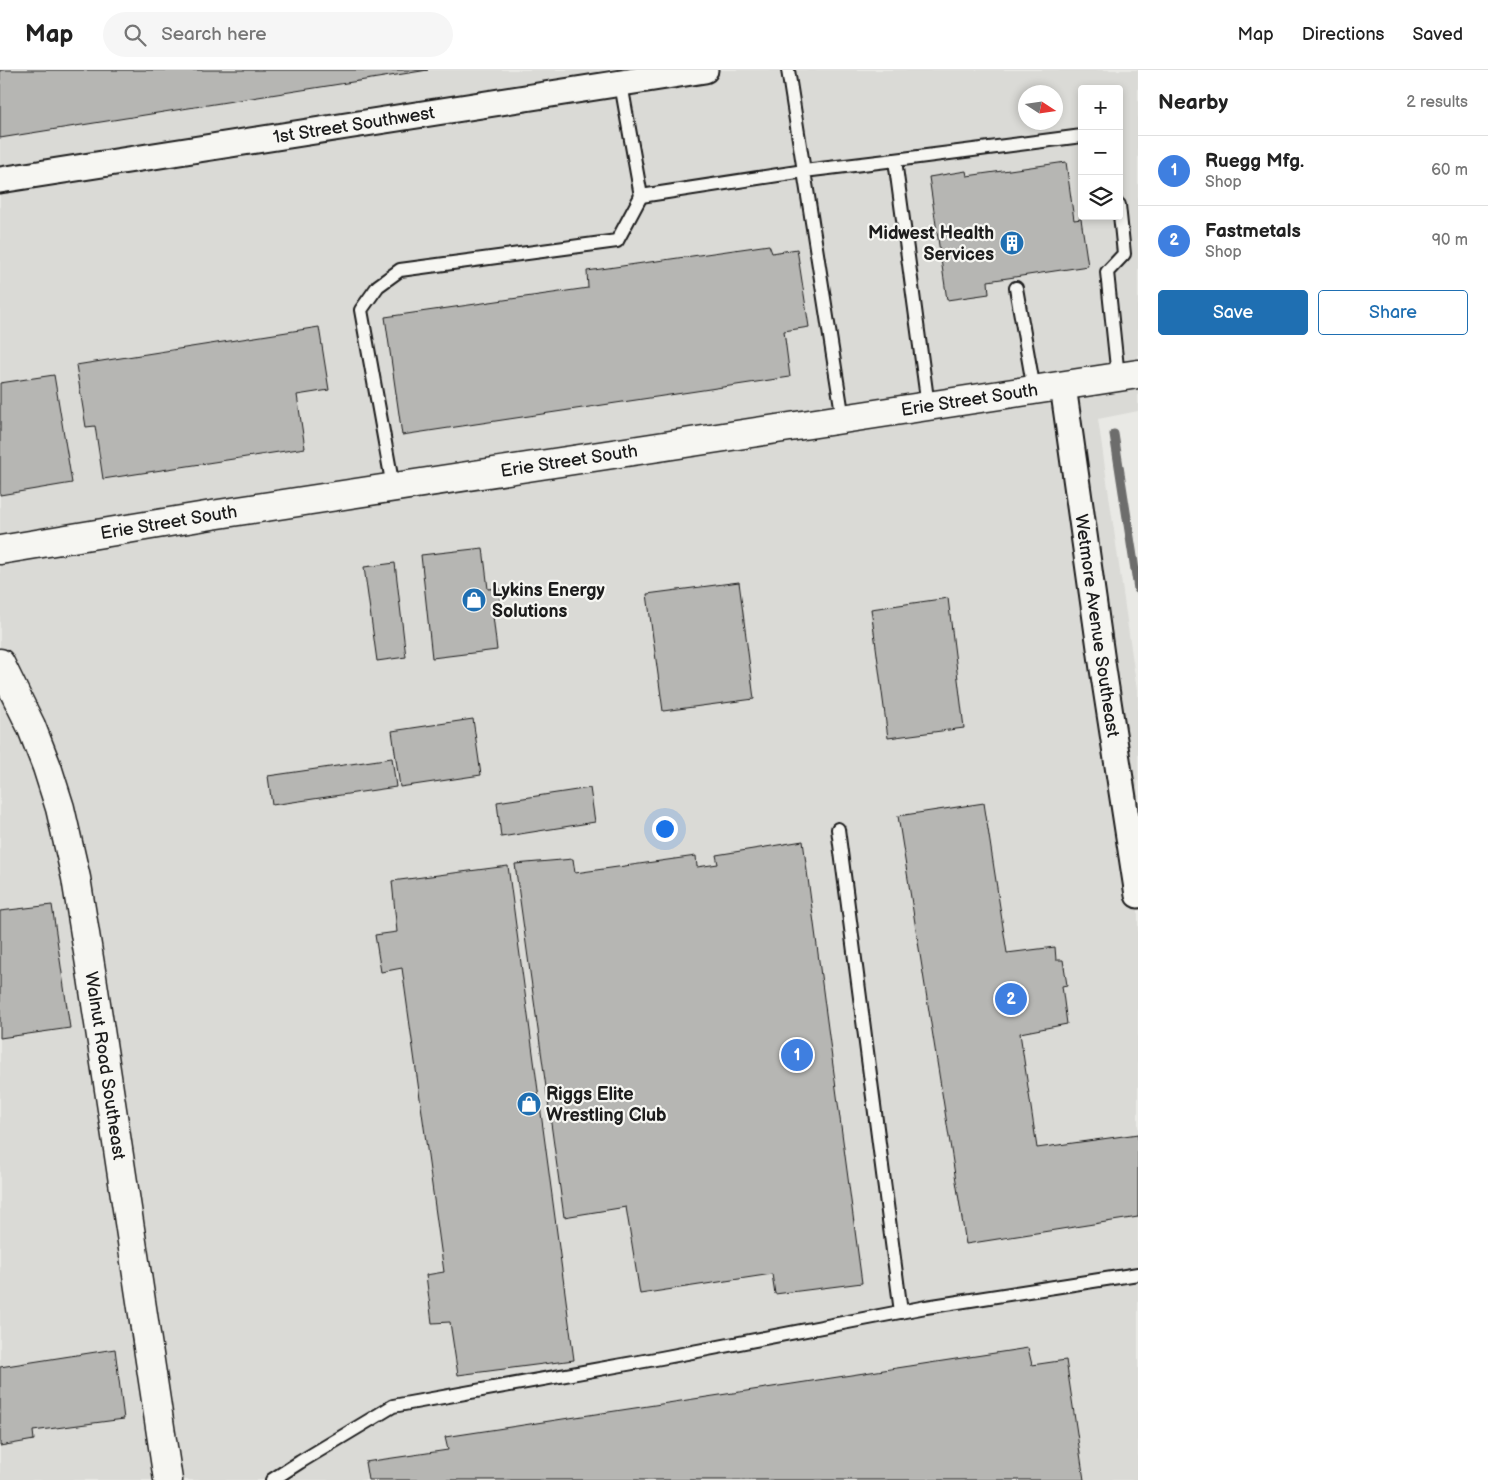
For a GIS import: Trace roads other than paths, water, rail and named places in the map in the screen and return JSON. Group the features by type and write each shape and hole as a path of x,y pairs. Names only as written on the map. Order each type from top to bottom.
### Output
{"main road":[{"name":"Erie Street South","path":"0,550 393,487 1128,376"},
{"name":"Walnut Road Southeast","path":"0,663 31,726 46,767 60,808 76,878 168,1480"}],"street":[{"name":"1st Street Southwest","path":"0,180 706,70"},
{"name":"Wetmore Avenue Southeast","path":"1063,386 1103,670 1138,895"}],"lane":[{"path":"788,70 843,419"},
{"path":"393,487 361,310 378,286 400,270 617,241 641,196 621,84"},
{"path":"641,196 804,171 1078,137"},
{"path":"895,160 928,406"},
{"path":"1121,220 1124,254 1107,272 1128,376"},
{"path":"1016,288 1034,390"},
{"path":"838,829 901,1312"},
{"path":"272,1480 393,1406 661,1358 901,1312 1138,1274"}],"waterway":[{"path":"1114,434 1138,589"}],"place":[{"name":"Midwest Health Services","path":"1012,243"},
{"name":"Lykins Energy Solutions","path":"474,600"},
{"name":"Fastmetals","path":"1011,999"},
{"name":"Ruegg Mfg.","path":"797,1055"},
{"name":"Riggs Elite Wrestling Club","path":"529,1104"}]}
